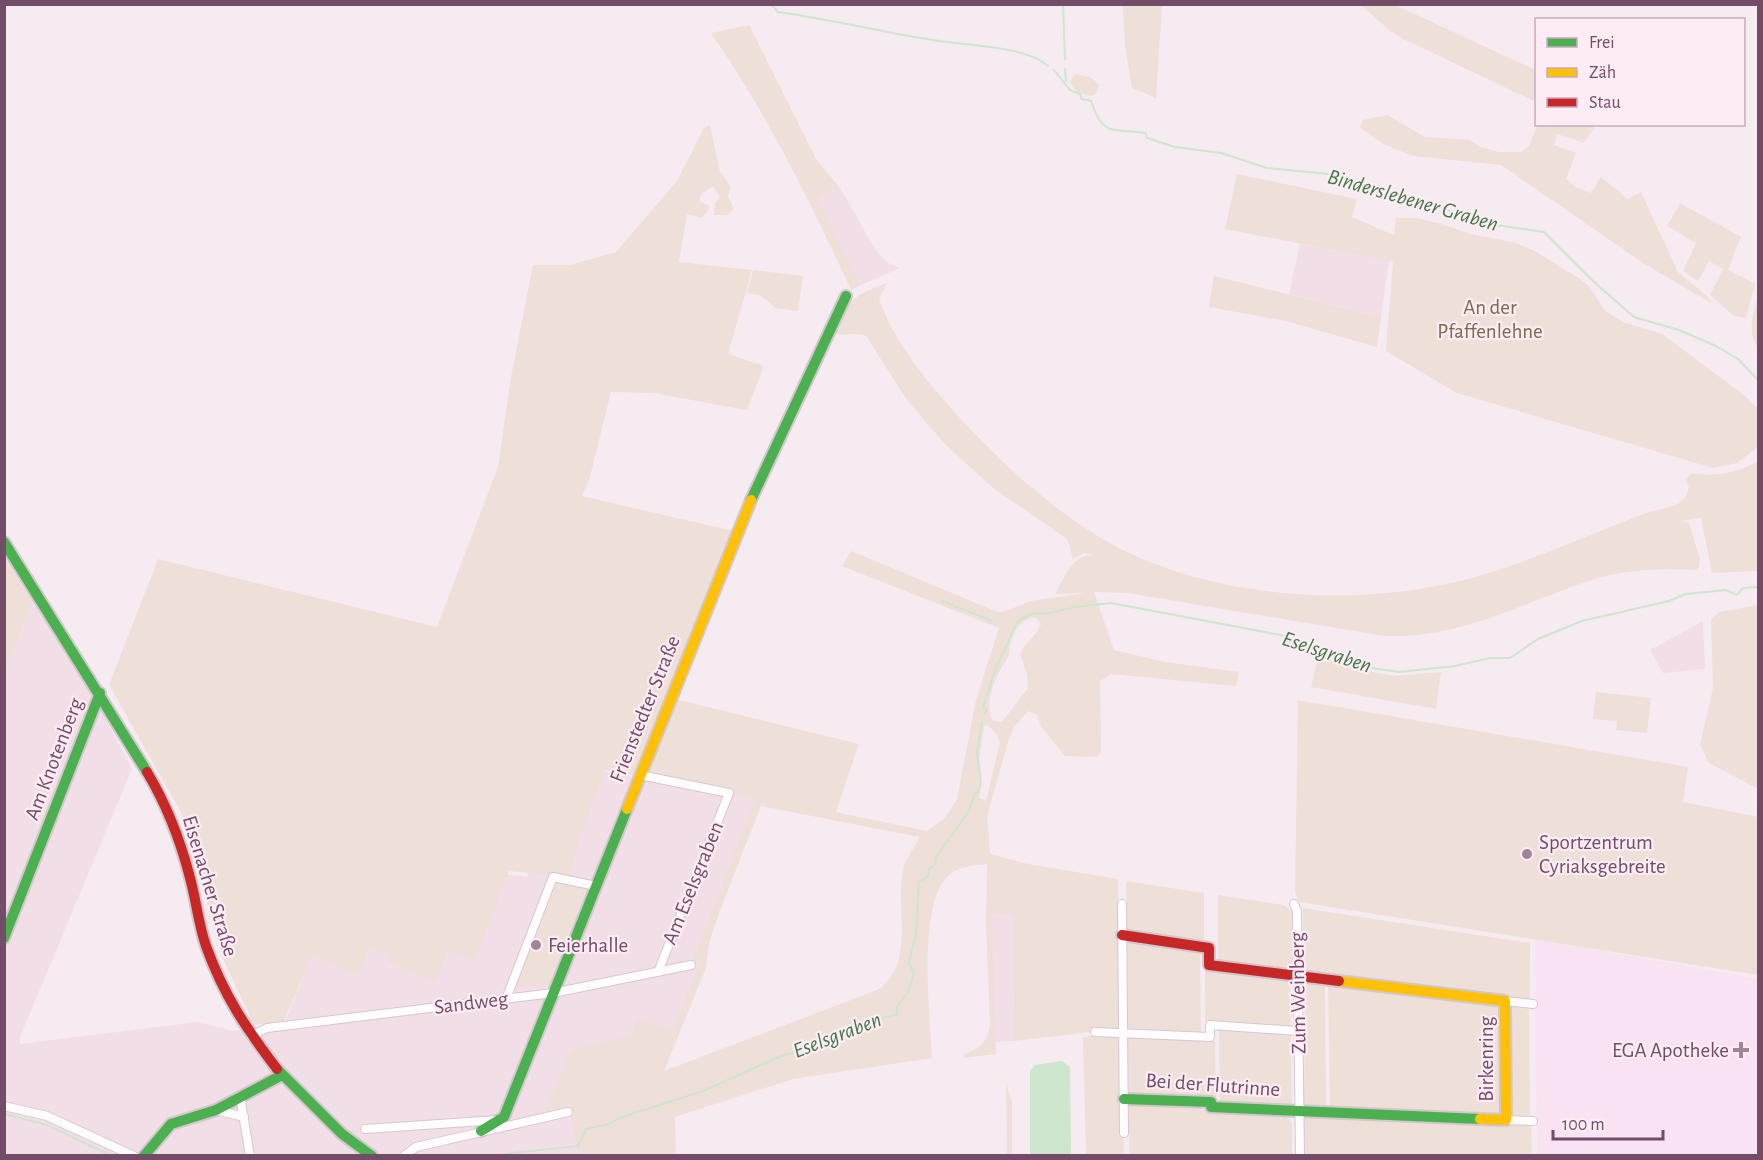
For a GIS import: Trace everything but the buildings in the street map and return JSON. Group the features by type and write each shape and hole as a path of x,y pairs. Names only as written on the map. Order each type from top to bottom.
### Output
{"street":[{"name":"Frienstedter Straße","path":"502,1119 746,510 846,296"},
{"name":"Eisenacher Straße","path":"4,542 100,693 158,790 189,873 205,944 224,991 251,1036 282,1075 342,1134 372,1155"},
{"name":"Am Knotenberg","path":"4,938 100,693"},
{"name":"Am Eselsgraben","path":"640,775 729,793 658,972"},
{"path":"506,999 553,877 596,886"},
{"name":"Bei der Flutrinne","path":"1122,904 1124,1133"},
{"name":"Zum Weinberg","path":"1294,904 1297,911 1300,1155"},
{"name":"Birkenring","path":"1122,935 1209,948 1209,965 1505,1001 1506,1120 1300,1110"},
{"name":"Sandweg","path":"251,1036 267,1028 553,993 691,965"},
{"path":"1505,1001 1533,1004"},
{"path":"1095,1032 1210,1037 1210,1025 1298,1030"},
{"path":"144,1155 171,1124 216,1110 282,1075"},
{"path":"240,1096 250,1155"},
{"name":"Bei der Flutrinne","path":"1124,1099 1211,1102 1211,1107 1300,1110"},
{"path":"4,1106 47,1116 134,1155"},
{"path":"216,1110 244,1117"},
{"path":"404,1155 416,1147 568,1112"},
{"path":"365,1129 502,1119"},
{"path":"481,1131 502,1119"},
{"path":"1506,1120 1533,1120"}],"shaded area":[{"path":"840,188 875,249 886,262 900,268 861,285 816,198"},
{"path":"1300,244 1389,261 1381,317 1289,294"},
{"path":"33,602 94,697 132,769 20,1037 20,1044 198,1022 233,1031 285,1022 352,856 527,877 568,764 644,779 757,795 691,963 701,961 673,1031 631,1035 545,1114 569,1107 579,1155 5,1156 5,671"},
{"path":"1703,621 1705,669 1663,673 1650,650"},
{"path":"991,914 1013,914 1014,1041 995,1042"},
{"path":"1535,939 1758,979 1758,1155 1537,1155"},
{"path":"1062,1061 1070,1067 1071,1153 1070,1155 1030,1155 1030,1071 1035,1065"}],"green space":[{"path":"1123,5 1162,5 1156,98 1132,88 1125,46"},
{"path":"1361,5 1395,5 1535,70 1535,102 1403,39 1390,31"},
{"path":"749,25 816,159 840,188 817,198 861,285 851,290 787,158 751,95 711,33"},
{"path":"1075,74 1090,77 1100,85 1095,95 1084,95 1073,88 1070,81"},
{"path":"1387,115 1425,137 1469,140 1481,147 1499,152 1521,152 1529,146 1538,126 1595,126 1584,143 1557,134 1554,145 1576,153 1566,179 1576,187 1591,193 1601,177 1628,199 1641,192 1678,272 1708,297 1711,303 1643,263 1501,165 1413,156 1384,144 1360,128 1363,120"},
{"path":"710,125 720,172 731,187 728,196 734,209 728,215 714,215 715,203 720,197 713,186 702,193 699,201 709,206 708,211 702,218 687,214 679,262 752,270 728,354 764,366 747,410 653,393 611,392 590,477 582,496 733,531 667,697 859,744 836,812 927,831 945,818 957,799 976,700 999,628 842,566 851,551 1000,613 1031,601 1085,593 1055,594 1074,563 1085,556 1093,555 1084,553 1073,559 1067,539 993,488 945,444 907,400 866,336 831,333 852,301 887,283 879,299 897,337 936,390 993,452 1037,492 1101,538 1142,559 1186,574 1232,586 1280,593 1377,594 1424,588 1468,579 1501,569 1643,514 1675,505 1686,496 1689,487 1685,480 1692,473 1726,473 1743,469 1758,461 1758,571 1712,573 1701,518 1682,521 1689,523 1700,559 1698,570 1648,570 1610,575 1467,625 1413,635 1384,636 1128,593 1094,592 1114,650 1165,662 1239,672 1236,686 1111,674 1100,681 1101,753 1097,757 1065,756 1041,727 1037,715 1028,711 1014,727 1008,742 987,817 990,854 1028,864 1118,879 1118,1029 1014,1041 1013,914 992,914 996,1054 964,1058 964,1054 982,1044 990,1025 986,924 987,864 966,867 948,876 938,891 932,911 928,990 932,1058 793,1079 675,1117 676,1155 579,1155 569,1108 544,1114 571,1050 631,1035 638,1018 673,1030 700,961 691,963 755,799 605,770 576,849 571,877 509,871 475,961 448,950 435,982 388,962 391,955 370,947 358,974 312,956 284,1021 254,1025 223,959 182,814 109,685 158,559 437,627 498,467 511,377 533,265 570,265 616,252 677,181 704,128","holes":["1036,618 1041,624 1020,655 1027,674 1028,688 1002,722 992,720 989,703 991,694 1009,655 1013,636 1024,621","988,725 997,735 1000,743 986,801 979,798 982,783 979,758 984,726","761,806 919,837 903,870 900,951 889,979 877,990 664,1071 706,968 709,943"]},
{"name":"An der Pfaffenlehne","path":"1237,174 1357,199 1352,217 1394,235 1396,218 1417,218 1470,234 1513,242 1533,250 1589,286 1605,311 1623,322 1662,334 1745,396 1758,409 1758,447 1737,463 1713,468 1457,393 1386,351 1393,262 1225,229"},
{"path":"1680,203 1741,237 1728,270 1755,284 1746,318 1734,316 1710,295 1723,269 1709,261 1698,281 1683,271 1696,243 1667,226"},
{"path":"753,270 803,276 798,311 776,308 761,296 747,293"},
{"path":"1214,276 1381,317 1377,347 1286,321 1209,307"},
{"path":"1758,294 1758,348 1752,335 1752,329"},
{"path":"5,558 33,602 5,671"},
{"path":"1758,605 1758,789 1709,763 1700,745 1713,688 1711,619 1720,612"},
{"path":"1319,654 1353,668 1394,676 1441,672 1436,709 1311,687"},
{"path":"1596,692 1651,698 1647,733 1616,730 1617,721 1593,719"},
{"name":"Sportzentrum Cyriaksgebreite","path":"1298,700 1688,767 1683,802 1758,817 1758,975 1299,902 1295,892"},
{"path":"556,880 587,888 549,983 515,987"},
{"path":"1126,881 1204,893 1204,944 1127,934"},
{"path":"1218,895 1284,905 1292,912 1293,972 1218,963"},
{"path":"1303,908 1530,943 1530,1001 1303,974"},
{"path":"1127,941 1200,949 1201,1034 1128,1028"},
{"path":"1205,967 1290,978 1291,1027 1205,1021"},
{"path":"1305,980 1325,984 1326,1107 1304,1107"},
{"path":"1328,985 1502,1005 1502,1112 1499,1116 1330,1109"},
{"path":"1510,1004 1529,1006 1530,1117 1511,1117"},
{"path":"1219,1028 1291,1033 1292,1107 1220,1105"},
{"path":"1131,1035 1215,1041 1216,1098 1129,1094 1128,1038"},
{"path":"1120,1036 1124,1155 1086,1155 1083,1037"},
{"path":"1006,1082 1012,1103 1012,1155 1007,1155"},
{"path":"1129,1101 1202,1104 1202,1110 1280,1113 1280,1119 1286,1116 1292,1123 1292,1155 1129,1155"},
{"path":"1304,1113 1531,1123 1532,1155 1305,1155"}],"waterway":[{"name":"Binderslebener Graben","path":"771,4 778,12 933,40 1010,50 1037,59 1048,66"},
{"path":"1063,4 1065,59"},
{"path":"1065,69 1066,81"},
{"name":"Binderslebener Graben","path":"1054,70 1070,90 1080,94 1082,99 1091,101 1100,121 1111,129 1146,133 1147,138 1175,147 1221,153 1267,168 1339,175 1489,224 1544,232 1594,282 1634,317 1679,330 1716,346 1738,359 1758,380"},
{"name":"Eselsgraben","path":"984,714 987,710 983,707 995,670 1018,621 1034,613 1044,614 1111,603 1286,636 1352,665 1399,672 1455,666 1490,658 1510,658 1538,639 1582,621 1669,601 1686,594 1726,590 1737,595 1743,588 1758,587"},
{"path":"942,601 992,621"},
{"name":"Eselsgraben","path":"486,1156 578,1146 586,1129 609,1124 619,1118 703,1091 779,1057 834,1040 849,1029 866,1022 897,1014 897,1007 908,992 914,973 909,963 916,934 919,882 928,877 929,869 935,865 936,857 969,811 975,794 978,792 981,783 977,752 982,723"},
{"name":"Eselsgraben","path":"5,1114 47,1125 112,1156"}],"traffic: fast":[{"path":"751,500 846,296"},
{"path":"4,542 147,772"},
{"path":"4,938 100,693"},
{"path":"481,1131 504,1117 627,809"},
{"path":"277,1069 342,1134 372,1156"},
{"path":"144,1156 171,1124 216,1110 282,1075"},
{"path":"1124,1099 1211,1102 1211,1107 1480,1119"}],"traffic: slow":[{"path":"627,809 751,500"},
{"path":"1339,981 1505,1001 1506,1120 1480,1119"}],"traffic: jam":[{"path":"147,772 166,808 181,848 203,937 220,981 255,1040 277,1069"},
{"path":"1122,935 1209,948 1209,965 1339,981"}],"place":[{"name":"Sportzentrum Cyriaksgebreite","path":"1527,854"},
{"name":"Feierhalle","path":"536,945"},
{"name":"EGA Apotheke","path":"1741,1050"}]}
